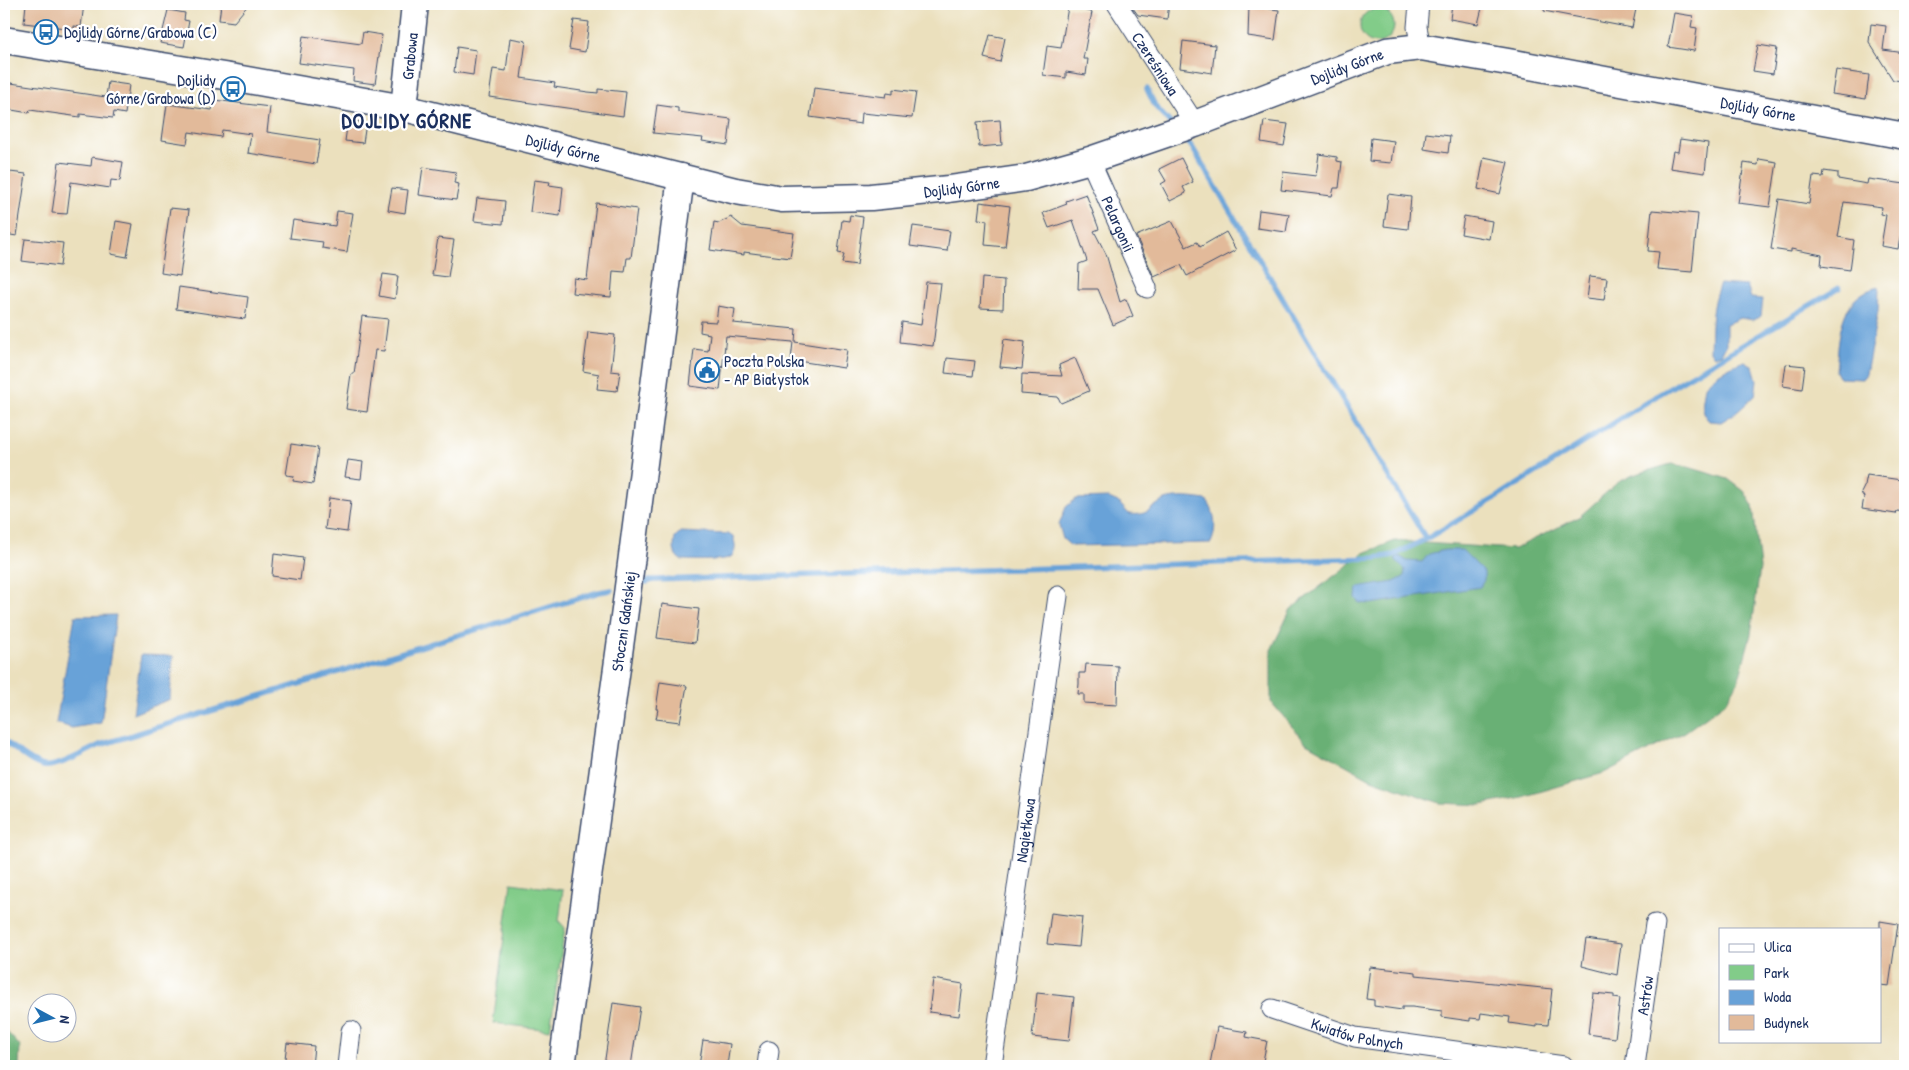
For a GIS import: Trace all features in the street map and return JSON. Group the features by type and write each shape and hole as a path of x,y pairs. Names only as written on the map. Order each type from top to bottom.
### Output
{"street":[{"name":"Grabowa","path":"404,108 415,4"},
{"name":"Czereśniowa","path":"1117,4 1194,124"},
{"path":"1419,4 1417,27 1421,48"},
{"name":"Dojlidy Górne","path":"4,40 227,76 404,108 736,191 782,199 871,197 949,189 1026,178 1090,160 1194,124 1387,52 1421,48 1514,62 1905,136"},
{"name":"Pelargonii","path":"1090,160 1147,288"},
{"name":"Stoczni Gdańskiej","path":"562,1066 624,620 681,176"},
{"name":"Nagietkowa","path":"992,1066 1058,596"},
{"name":"Astrów","path":"1635,1066 1655,924"},
{"name":"Kwiatów Polnych","path":"1272,1009 1355,1037 1564,1066"},
{"path":"347,1066 351,1031"}],"green space":[{"path":"1377,9 1384,10 1389,14 1393,19 1393,33 1389,38 1384,42 1377,43 1370,42 1365,38 1361,33 1360,26 1361,19 1365,14 1370,10"},
{"path":"1671,464 1728,479 1744,491 1753,506 1760,568 1751,634 1738,682 1725,703 1685,732 1604,773 1522,797 1481,805 1440,803 1371,779 1306,743 1271,702 1271,650 1291,609 1364,553 1395,541 1514,549 1579,517 1617,483 1633,475"},
{"path":"511,883 563,890 559,921 565,928 550,1030 493,1023"},
{"path":"4,1029 20,1046 19,1066 4,1066"}],"water":[{"path":"1720,284 1747,286 1751,298 1763,299 1761,316 1753,320 1740,318 1726,324 1726,345 1721,354 1714,356 1710,352 1712,317 1714,300"},
{"path":"1879,287 1878,311 1866,374 1862,379 1840,378 1836,372 1843,320 1855,299"},
{"path":"1745,361 1753,366 1757,380 1755,396 1737,412 1721,422 1709,421 1705,416 1703,408 1705,387 1717,375"},
{"path":"1109,498 1118,502 1129,514 1135,515 1145,513 1165,500 1186,498 1206,500 1214,515 1214,532 1211,543 1071,546 1063,539 1059,525 1066,507 1076,499"},
{"path":"680,532 728,534 733,537 735,551 732,556 723,559 681,560 676,555 674,547 675,537"},
{"path":"1445,550 1462,550 1484,572 1484,580 1480,587 1370,604 1360,603 1356,598 1357,588 1394,582 1404,577 1405,570 1395,559 1399,556 1407,561 1422,562 1429,554"},
{"path":"116,615 101,723 72,728 56,723 75,616"},
{"path":"141,655 173,656 170,699 133,714"}],"building":[{"path":"26,4 84,4 81,27 74,26 74,29 24,23"},
{"path":"221,4 249,4 234,22 219,20"},
{"path":"1130,4 1169,4 1167,19 1138,15"},
{"path":"1452,4 1483,4 1478,24 1450,19"},
{"path":"1545,4 1637,4 1632,28 1544,11"},
{"path":"1249,6 1279,10 1275,40 1248,36"},
{"path":"1068,7 1092,12 1083,59 1088,59 1086,75 1066,72 1066,78 1043,75 1047,46 1061,48"},
{"path":"168,10 185,13 184,20 189,21 184,47 160,43"},
{"path":"1674,13 1693,16 1691,27 1697,28 1694,51 1668,47"},
{"path":"574,20 589,22 585,52 569,49"},
{"path":"1871,24 1886,26 1883,50 1905,53 1905,81 1893,80 1869,42"},
{"path":"363,32 382,35 375,84 353,81 354,70 299,63 303,36 361,44"},
{"path":"990,35 1005,38 1000,62 984,58"},
{"path":"510,38 526,41 521,78 555,83 554,87 588,92 598,93 598,89 626,92 623,116 489,97 493,69 506,71"},
{"path":"1183,41 1215,45 1212,73 1180,68"},
{"path":"1758,45 1777,48 1773,74 1753,71"},
{"path":"457,47 476,50 473,75 454,72"},
{"path":"1836,70 1869,75 1866,99 1832,94"},
{"path":"4,82 106,97 108,82 129,85 125,114 114,112 113,118 80,114 80,117 30,110 29,113 6,109 8,100 4,99"},
{"path":"814,88 886,97 887,93 893,94 893,89 916,92 912,118 862,113 861,124 810,117"},
{"path":"214,100 270,107 267,132 320,140 316,164 248,153 251,134 222,130 221,137 189,132 187,144 162,140 167,104 212,110"},
{"path":"657,105 678,108 678,112 731,119 728,145 702,141 703,138 653,133"},
{"path":"348,120 366,123 363,143 345,141"},
{"path":"1000,120 1002,145 979,147 977,122"},
{"path":"1264,121 1288,124 1284,146 1261,142"},
{"path":"1426,133 1450,136 1448,153 1424,149"},
{"path":"1371,138 1394,141 1391,163 1369,161"},
{"path":"1680,139 1708,143 1705,173 1670,168 1673,151 1678,152"},
{"path":"1319,154 1337,157 1337,161 1342,162 1339,188 1334,188 1332,196 1281,190 1283,172 1316,176"},
{"path":"92,157 123,162 120,181 111,180 110,188 71,182 67,214 52,213 59,162 91,166"},
{"path":"1484,157 1508,162 1500,194 1478,189"},
{"path":"1181,158 1193,182 1183,187 1186,193 1170,201 1161,184 1166,181 1159,169"},
{"path":"1759,159 1777,162 1770,207 1738,203 1744,163 1758,165"},
{"path":"423,167 456,172 454,183 459,184 456,200 419,195"},
{"path":"1824,171 1838,173 1838,179 1867,184 1868,179 1905,184 1905,218 1898,249 1881,246 1886,215 1881,214 1882,207 1844,202 1838,237 1854,240 1850,270 1821,266 1822,255 1791,249 1791,252 1771,249 1779,199 1809,204 1813,176 1823,177"},
{"path":"10,172 26,174 17,236 4,234 4,213"},
{"path":"534,180 550,182 549,185 563,187 560,216 530,212"},
{"path":"392,188 408,190 405,213 388,210"},
{"path":"1086,194 1099,229 1094,231 1106,254 1120,302 1126,299 1133,316 1113,325 1098,289 1078,289 1079,264 1087,261 1073,220 1049,228 1043,213 1067,204 1066,201"},
{"path":"1388,194 1411,197 1408,229 1384,226"},
{"path":"477,198 505,201 503,224 474,221"},
{"path":"980,202 1010,206 1005,247 985,245 987,220 978,219"},
{"path":"596,203 637,209 631,258 627,258 625,272 613,271 611,297 572,293 574,278 587,280"},
{"path":"170,208 189,210 180,276 161,273"},
{"path":"1259,210 1289,214 1286,232 1257,228"},
{"path":"1652,210 1698,214 1692,272 1657,269 1659,252 1648,251"},
{"path":"337,211 353,213 347,252 322,248 323,242 290,238 293,220 335,226"},
{"path":"850,215 863,217 857,265 842,263 844,254 838,253 842,220 849,221"},
{"path":"1464,216 1492,221 1489,239 1461,234"},
{"path":"731,217 742,226 794,233 790,258 744,252 744,255 710,250 714,222 719,223"},
{"path":"116,221 133,224 127,257 111,254"},
{"path":"1172,221 1186,247 1197,242 1200,247 1226,232 1236,250 1187,276 1181,265 1154,277 1136,236"},
{"path":"913,226 950,231 947,251 910,246"},
{"path":"438,238 454,240 448,277 432,275"},
{"path":"25,239 63,243 60,266 22,261"},
{"path":"383,274 398,276 395,299 379,296"},
{"path":"1590,276 1607,278 1604,300 1587,298"},
{"path":"982,278 1004,280 1003,309 980,308"},
{"path":"926,282 941,283 933,346 900,342 902,322 921,325"},
{"path":"179,287 248,297 245,319 176,309"},
{"path":"718,306 735,309 733,323 796,329 795,342 847,350 844,368 791,360 793,342 726,336 720,390 690,386 694,349 708,351 710,334 700,332 701,321 716,322"},
{"path":"362,316 388,319 384,351 375,350 367,412 346,409 351,374 354,374"},
{"path":"588,332 615,335 611,371 620,372 617,391 597,389 599,374 583,371"},
{"path":"1004,339 1025,342 1022,369 1000,367"},
{"path":"947,358 975,361 973,376 945,373"},
{"path":"1075,358 1089,391 1061,403 1058,397 1021,394 1022,374 1062,376 1059,365"},
{"path":"1786,364 1805,366 1802,389 1783,386"},
{"path":"291,444 318,448 313,484 293,481 294,476 286,475"},
{"path":"348,460 363,462 361,479 345,477"},
{"path":"1867,475 1901,480 1901,483 1905,484 1905,512 1897,511 1896,514 1862,509 1864,497 1861,493"},
{"path":"329,498 351,501 347,532 325,529"},
{"path":"274,554 303,558 300,580 272,576"},
{"path":"662,604 699,609 695,643 657,638"},
{"path":"1086,664 1118,666 1117,705 1084,703 1084,694 1078,694 1079,673 1085,673"},
{"path":"660,682 687,686 680,722 656,719"},
{"path":"1051,913 1082,917 1079,947 1047,944"},
{"path":"1880,921 1898,924 1889,986 1882,985 1882,928 1880,928"},
{"path":"1586,939 1621,944 1617,975 1582,966"},
{"path":"1370,967 1416,972 1416,975 1552,989 1548,1025 1537,1024 1537,1027 1509,1023 1510,1017 1481,1013 1480,1019 1470,1018 1470,1021 1442,1017 1442,1011 1412,1007 1402,1007 1402,1010 1374,1006 1374,1000 1366,999"},
{"path":"933,979 963,984 959,1016 929,1012"},
{"path":"1037,993 1074,997 1069,1041 1032,1037"},
{"path":"1593,993 1614,995 1614,998 1620,999 1615,1038 1588,1034"},
{"path":"613,1003 640,1007 631,1066 604,1066"},
{"path":"1217,1027 1247,1032 1246,1037 1267,1041 1262,1066 1222,1066 1210,1064"},
{"path":"703,1040 730,1044 727,1066 699,1066"},
{"path":"287,1043 314,1046 312,1066 284,1066"}],"waterway":[{"path":"1147,89 1155,106 1171,124"},
{"path":"1182,136 1192,147 1426,539"},
{"path":"646,582 653,580 1376,558 1394,555 1426,539 1499,496 1658,395 1839,288"},
{"path":"4,741 39,765 50,766 100,745 599,592 611,590"}],"place":[{"name":"Dojlidy Górne/Grabowa (C)","path":"46,32"},
{"name":"Dojlidy Górne/Grabowa (D)","path":"233,89"},
{"name":"Poczta Polska - AP Białystok","path":"707,370"}],"district":[{"name":"DOJLIDY GÓRNE","path":"407,120"}]}
